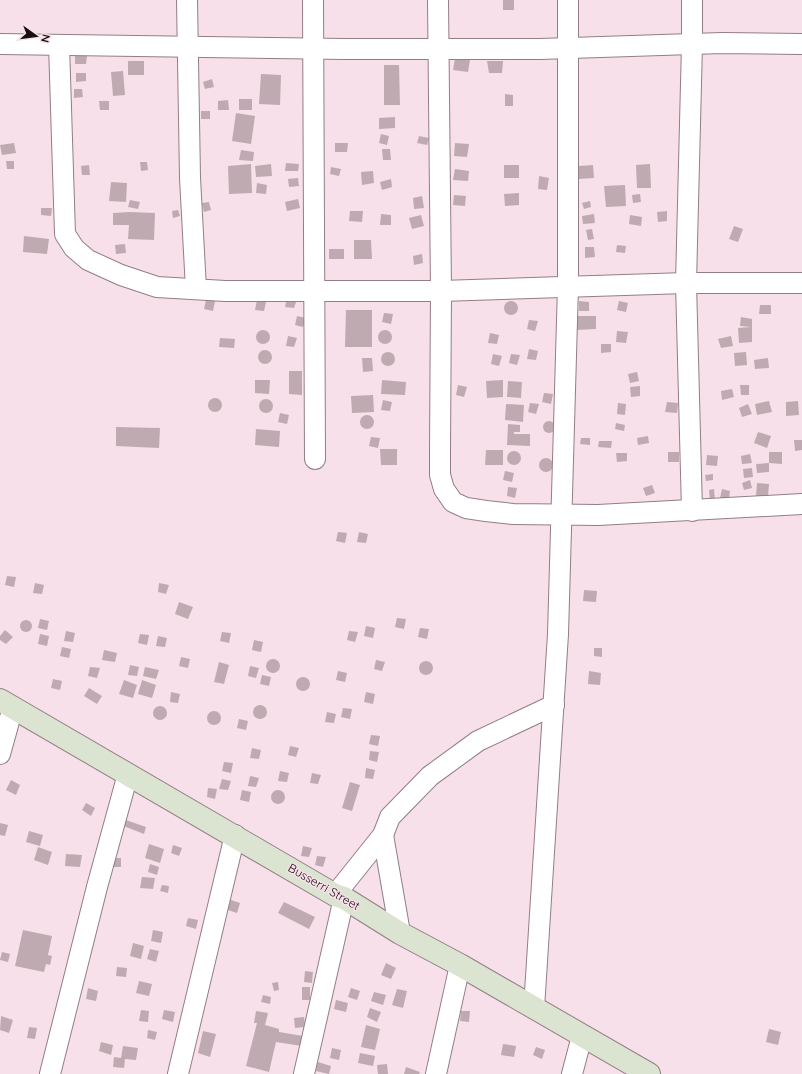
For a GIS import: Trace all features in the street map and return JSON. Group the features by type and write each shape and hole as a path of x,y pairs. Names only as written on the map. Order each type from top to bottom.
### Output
{"main road":[{"name":"Busserri Street","path":"7,704 340,896 400,933 460,965 649,1074"}],"street":[{"path":"187,0 190,178 196,289"},
{"path":"313,0 315,459"},
{"path":"438,0 441,291 440,475 444,489 452,502 466,508 512,514 598,515 802,504"},
{"path":"534,1008 558,634 568,286 568,0"},
{"path":"692,0 686,283 692,511"},
{"path":"0,44 439,49 569,48 692,44 802,44"},
{"path":"59,45 65,234 74,248 88,260 121,275 157,287 225,291 441,291 686,283 802,283"},
{"path":"0,754 7,704"},
{"path":"304,1074 340,896 383,835 390,817 430,776 478,741 554,705"},
{"path":"50,1074 97,887 128,774"},
{"path":"178,1074 235,835"},
{"path":"383,835 400,933"},
{"path":"436,1074 460,965"},
{"path":"572,1074 582,1036"}],"building":[{"path":"503,0 514,0 514,10 503,10"},
{"path":"75,55 87,55 86,64 75,64"},
{"path":"455,58 470,60 468,72 453,70"},
{"path":"128,61 144,61 144,75 128,75"},
{"path":"487,61 503,61 502,73 489,73"},
{"path":"384,65 399,65 400,105 384,105"},
{"path":"123,71 125,95 113,96 111,72"},
{"path":"76,73 86,73 86,81 76,82"},
{"path":"261,74 281,75 280,105 259,104"},
{"path":"212,79 214,87 205,89 203,82"},
{"path":"74,89 82,89 83,97 74,98"},
{"path":"505,94 513,95 513,106 505,106"},
{"path":"239,99 252,99 252,110 239,110"},
{"path":"228,100 229,110 218,110 218,101"},
{"path":"99,101 109,101 109,110 100,110"},
{"path":"201,111 210,111 210,119 201,119"},
{"path":"236,113 255,116 251,144 232,141"},
{"path":"395,117 395,128 379,129 379,118"},
{"path":"381,134 389,136 387,145 379,143"},
{"path":"419,136 429,138 427,145 417,143"},
{"path":"14,143 16,153 2,155 0,145"},
{"path":"335,143 348,143 347,152 335,152"},
{"path":"455,143 469,144 467,157 454,156"},
{"path":"382,149 390,149 391,160 383,160"},
{"path":"241,150 254,152 253,161 239,160"},
{"path":"6,161 14,161 14,169 7,169"},
{"path":"140,162 147,162 148,170 141,171"},
{"path":"286,163 299,164 298,171 285,171"},
{"path":"251,164 252,193 229,194 228,166"},
{"path":"271,164 272,176 256,177 255,166"},
{"path":"650,164 651,188 637,188 636,165"},
{"path":"89,165 90,175 82,175 81,166"},
{"path":"504,165 519,165 519,178 504,178"},
{"path":"593,165 594,178 579,179 579,166"},
{"path":"331,167 341,169 339,176 330,174"},
{"path":"455,169 469,171 468,181 453,180"},
{"path":"373,171 374,183 362,185 361,172"},
{"path":"539,176 549,178 547,190 538,189"},
{"path":"298,178 299,186 289,187 288,179"},
{"path":"391,179 392,187 382,190 380,182"},
{"path":"111,182 127,183 126,202 109,201"},
{"path":"257,183 267,185 266,194 256,193"},
{"path":"625,185 626,206 606,207 604,186"},
{"path":"519,193 519,205 505,206 504,194"},
{"path":"640,194 641,202 633,203 632,195"},
{"path":"454,195 466,196 465,206 453,205"},
{"path":"422,196 424,208 414,209 413,198"},
{"path":"298,199 300,208 287,211 285,202"},
{"path":"130,200 140,202 138,209 128,207"},
{"path":"590,201 591,207 584,209 582,203"},
{"path":"209,202 211,210 204,212 202,203"},
{"path":"41,208 52,208 51,216 41,215"},
{"path":"178,210 180,216 173,218 172,211"},
{"path":"350,211 363,211 362,222 349,221"},
{"path":"667,211 667,221 658,222 657,212"},
{"path":"113,213 155,213 154,240 128,239 129,225 113,225"},
{"path":"381,214 391,215 391,225 380,225"},
{"path":"594,214 595,223 583,224 582,216"},
{"path":"421,215 424,226 412,229 409,218"},
{"path":"630,215 642,217 641,226 629,224"},
{"path":"734,226 743,229 738,242 729,239"},
{"path":"592,229 594,239 588,240 586,230"},
{"path":"24,236 49,239 47,254 23,252"},
{"path":"354,240 371,240 372,259 354,259"},
{"path":"125,244 126,253 116,254 115,245"},
{"path":"617,245 626,246 625,253 616,252"},
{"path":"585,247 594,247 595,257 585,258"},
{"path":"329,249 344,249 344,259 329,259"},
{"path":"422,254 423,263 414,265 413,256"},
{"path":"287,297 297,299 294,308 285,307"},
{"path":"206,300 215,301 213,311 204,309"},
{"path":"257,300 266,302 264,311 255,310"},
{"path":"511,301 516,303 518,308 516,313 511,315 506,313 504,308 506,303"},
{"path":"579,301 589,302 589,311 579,311"},
{"path":"619,301 628,303 626,312 617,310"},
{"path":"760,305 771,305 771,314 759,314"},
{"path":"346,310 372,310 372,347 345,347"},
{"path":"384,313 393,314 391,324 382,322"},
{"path":"297,316 306,318 303,327 295,325"},
{"path":"575,316 596,316 596,329 575,330"},
{"path":"741,317 752,319 752,342 739,343 738,328 751,327 740,326"},
{"path":"529,320 538,321 535,331 527,329"},
{"path":"263,330 268,332 270,337 268,342 263,344 258,342 256,337 258,332"},
{"path":"385,330 390,332 392,337 390,342 385,344 380,342 378,337 380,332"},
{"path":"617,331 628,332 626,343 616,342"},
{"path":"490,333 499,335 497,344 488,343"},
{"path":"288,336 297,338 294,347 286,346"},
{"path":"731,336 733,346 721,348 718,339"},
{"path":"220,338 235,339 234,348 219,347"},
{"path":"601,344 611,344 611,352 601,353"},
{"path":"529,349 538,351 536,360 527,359"},
{"path":"265,350 270,352 272,357 270,362 265,364 260,362 258,357 260,352"},
{"path":"388,352 393,354 395,359 393,364 388,366 383,364 381,359 383,354"},
{"path":"746,352 747,365 735,366 734,353"},
{"path":"493,354 502,356 499,366 491,364"},
{"path":"511,354 520,355 517,365 509,363"},
{"path":"362,358 372,358 373,371 363,372"},
{"path":"768,358 769,368 755,369 754,360"},
{"path":"289,371 302,371 302,395 289,394"},
{"path":"637,372 639,381 630,383 628,374"},
{"path":"255,380 270,380 269,394 255,393"},
{"path":"382,380 406,382 405,395 381,394"},
{"path":"503,380 503,397 487,398 486,381"},
{"path":"508,381 522,382 521,398 507,397"},
{"path":"458,385 467,387 464,397 456,395"},
{"path":"740,385 749,385 749,395 741,395"},
{"path":"640,386 640,396 631,397 630,387"},
{"path":"732,389 734,397 722,400 721,391"},
{"path":"544,393 553,394 551,404 542,402"},
{"path":"373,395 374,412 352,413 351,396"},
{"path":"215,398 220,400 222,405 220,410 215,412 210,410 208,405 210,400"},
{"path":"266,399 271,401 273,406 271,411 266,413 261,411 259,406 261,401"},
{"path":"383,400 392,402 390,411 381,410"},
{"path":"769,401 772,412 757,415 755,404"},
{"path":"798,401 799,415 786,416 786,402"},
{"path":"667,402 678,403 677,413 665,412"},
{"path":"530,403 539,404 536,414 528,412"},
{"path":"618,403 626,404 625,415 617,414"},
{"path":"506,404 524,405 523,422 505,420"},
{"path":"748,404 752,414 742,417 739,408"},
{"path":"280,413 289,415 287,424 278,422"},
{"path":"367,415 372,417 374,422 372,427 367,429 362,427 360,422 362,417"},
{"path":"547,421 551,421 555,427 551,433 547,433 543,429 543,425"},
{"path":"616,423 625,425 624,431 615,429"},
{"path":"508,424 520,425 520,432 514,432 514,434 530,434 530,446 507,445"},
{"path":"116,427 160,428 159,448 116,446"},
{"path":"256,429 280,431 279,447 255,445"},
{"path":"758,432 771,436 767,448 754,443"},
{"path":"648,436 649,443 638,445 637,438"},
{"path":"371,437 380,438 378,448 369,446"},
{"path":"581,438 590,438 590,445 580,444"},
{"path":"794,440 802,440 802,450 795,451"},
{"path":"599,441 612,441 611,448 598,447"},
{"path":"380,449 397,449 397,465 381,465"},
{"path":"486,450 503,450 503,465 485,465"},
{"path":"514,451 519,453 521,458 519,463 514,465 509,463 507,458 509,453"},
{"path":"668,452 679,452 679,462 668,462"},
{"path":"769,452 782,452 782,464 769,463"},
{"path":"616,453 627,453 627,461 617,462"},
{"path":"750,454 752,463 742,464 741,456"},
{"path":"707,455 718,456 717,466 706,465"},
{"path":"546,458 551,460 553,465 551,470 546,472 541,470 539,465 541,460"},
{"path":"769,463 769,472 757,473 756,464"},
{"path":"752,468 753,477 744,478 743,469"},
{"path":"505,471 514,473 512,482 503,480"},
{"path":"713,474 713,480 706,481 705,475"},
{"path":"750,480 752,488 744,490 742,483"},
{"path":"757,483 769,484 768,497 756,496"},
{"path":"652,485 655,493 646,496 643,488"},
{"path":"508,487 517,488 515,498 507,496"},
{"path":"714,489 715,500 710,501 709,490"},
{"path":"722,489 730,491 729,499 720,498"},
{"path":"338,532 347,533 345,543 336,541"},
{"path":"359,532 368,534 366,543 357,542"},
{"path":"7,576 16,577 14,587 5,585"},
{"path":"35,583 44,585 42,594 33,593"},
{"path":"159,583 169,585 166,594 158,592"},
{"path":"584,590 597,591 596,602 583,601"},
{"path":"179,602 193,607 188,619 175,614"},
{"path":"397,618 406,619 404,629 395,627"},
{"path":"40,619 49,621 47,630 38,628"},
{"path":"24,620 28,620 32,626 28,632 24,632 20,628 20,624"},
{"path":"366,626 375,628 373,638 364,636"},
{"path":"420,628 429,629 427,639 418,637"},
{"path":"5,630 13,637 6,644 0,640 0,636"},
{"path":"66,631 75,633 73,642 64,641"},
{"path":"349,631 358,632 355,642 347,640"},
{"path":"222,632 231,633 229,643 220,641"},
{"path":"40,634 49,636 47,646 38,644"},
{"path":"140,634 149,635 147,645 138,643"},
{"path":"158,636 167,638 165,647 156,646"},
{"path":"254,640 263,642 261,652 252,650"},
{"path":"62,647 71,649 69,658 60,656"},
{"path":"594,648 602,648 602,657 594,656"},
{"path":"104,650 117,653 115,662 102,660"},
{"path":"181,657 190,659 188,668 179,666"},
{"path":"273,659 278,661 280,666 278,671 273,673 268,671 266,666 268,661"},
{"path":"376,660 385,662 382,671 374,669"},
{"path":"426,661 431,663 433,668 431,673 426,675 421,673 419,668 421,663"},
{"path":"219,662 229,665 224,684 214,682"},
{"path":"130,665 139,667 137,676 128,675"},
{"path":"250,666 259,668 256,678 248,676"},
{"path":"90,667 100,668 97,678 88,676"},
{"path":"145,667 159,670 156,679 143,676"},
{"path":"338,671 347,673 345,682 336,680"},
{"path":"589,671 601,673 600,685 588,684"},
{"path":"262,675 271,677 269,686 260,684"},
{"path":"303,677 308,679 310,684 308,689 303,691 298,689 296,684 298,679"},
{"path":"53,679 62,681 60,690 51,688"},
{"path":"124,680 137,685 133,698 119,694"},
{"path":"142,680 156,685 152,698 138,694"},
{"path":"89,688 102,696 97,704 84,696"},
{"path":"171,692 180,694 178,703 170,702"},
{"path":"366,692 375,694 373,704 364,702"},
{"path":"260,705 265,707 267,712 265,717 260,719 255,717 253,712 255,707"},
{"path":"160,706 165,708 167,713 165,718 160,720 155,718 153,713 155,708"},
{"path":"343,708 352,709 350,719 341,717"},
{"path":"214,711 219,713 221,718 219,723 214,725 209,723 207,718 209,713"},
{"path":"327,712 336,714 334,723 325,722"},
{"path":"239,719 248,721 246,730 237,728"},
{"path":"371,735 380,736 378,746 369,744"},
{"path":"290,746 299,748 296,757 288,755"},
{"path":"252,748 261,750 259,759 250,758"},
{"path":"370,751 379,752 377,762 369,760"},
{"path":"224,762 233,763 231,773 222,771"},
{"path":"366,768 375,770 373,779 365,778"},
{"path":"280,771 289,773 287,782 278,781"},
{"path":"312,773 321,775 318,784 310,783"},
{"path":"250,776 259,778 256,787 248,786"},
{"path":"222,779 231,781 228,790 219,789"},
{"path":"11,780 20,785 16,795 6,790"},
{"path":"350,782 360,785 352,811 342,808"},
{"path":"208,788 217,789 215,799 207,797"},
{"path":"242,790 251,792 249,802 240,800"},
{"path":"278,790 283,792 285,797 283,802 278,804 273,802 271,797 273,792"},
{"path":"86,803 95,808 91,816 82,810"},
{"path":"123,819 146,827 144,834 121,825"},
{"path":"0,823 8,825 5,836 0,835"},
{"path":"29,831 43,835 40,846 26,842"},
{"path":"149,844 164,849 160,863 145,858"},
{"path":"173,845 182,848 179,856 171,853"},
{"path":"303,846 312,848 309,857 301,856"},
{"path":"38,847 52,852 48,865 34,860"},
{"path":"66,854 82,855 80,867 65,866"},
{"path":"317,856 326,857 323,867 315,865"},
{"path":"112,858 121,858 121,867 112,867"},
{"path":"150,864 159,867 157,875 148,872"},
{"path":"142,877 155,878 153,889 140,888"},
{"path":"162,885 169,886 168,893 160,891"},
{"path":"228,899 240,903 237,913 225,909"},
{"path":"284,902 315,917 309,929 278,913"},
{"path":"188,918 198,920 196,929 186,926"},
{"path":"23,930 52,936 48,955 52,956 50,965 46,964 44,972 15,966"},
{"path":"153,930 163,932 161,943 151,941"},
{"path":"133,943 144,946 141,959 130,956"},
{"path":"150,949 159,951 156,962 147,959"},
{"path":"2,952 10,954 8,962 0,960"},
{"path":"386,963 396,968 391,979 381,975"},
{"path":"117,967 127,968 126,977 116,976"},
{"path":"305,971 313,972 312,983 304,982"},
{"path":"139,981 152,984 149,996 136,993"},
{"path":"278,982 279,990 274,991 272,983"},
{"path":"302,987 310,987 310,1000 302,1000"},
{"path":"88,988 98,991 96,1001 86,999"},
{"path":"351,988 360,991 357,1000 348,997"},
{"path":"397,989 407,991 403,1008 392,1005"},
{"path":"374,992 386,995 383,1005 371,1001"},
{"path":"263,995 271,997 270,1004 261,1002"},
{"path":"336,1000 348,1003 346,1012 334,1009"},
{"path":"370,1008 381,1012 377,1022 367,1017"},
{"path":"141,1010 149,1011 148,1022 139,1021"},
{"path":"164,1010 175,1012 173,1022 162,1019"},
{"path":"256,1011 268,1013 265,1025 279,1029 279,1032 303,1036 302,1046 276,1042 269,1072 246,1066 257,1023 254,1023"},
{"path":"461,1011 470,1011 469,1022 460,1021"},
{"path":"1,1016 13,1020 9,1033 0,1030"},
{"path":"304,1017 305,1027 295,1028 294,1018"},
{"path":"366,1025 380,1029 375,1050 361,1047"},
{"path":"29,1027 37,1028 35,1039 27,1038"},
{"path":"769,1029 781,1032 778,1045 766,1042"},
{"path":"148,1030 157,1032 155,1040 147,1038"},
{"path":"203,1031 216,1034 210,1057 198,1053"},
{"path":"101,1042 113,1045 111,1055 99,1051"},
{"path":"503,1044 516,1046 514,1057 501,1055"},
{"path":"123,1046 138,1048 136,1060 125,1059 124,1068 113,1067 114,1057 121,1058"},
{"path":"536,1047 545,1050 542,1059 533,1055"},
{"path":"332,1048 341,1050 339,1060 330,1058"},
{"path":"360,1053 375,1056 373,1066 358,1063"},
{"path":"318,1062 331,1066 329,1074 316,1071"},
{"path":"387,1064 388,1074 378,1074 377,1065"},
{"path":"406,1067 420,1072 419,1074 404,1074"}]}
